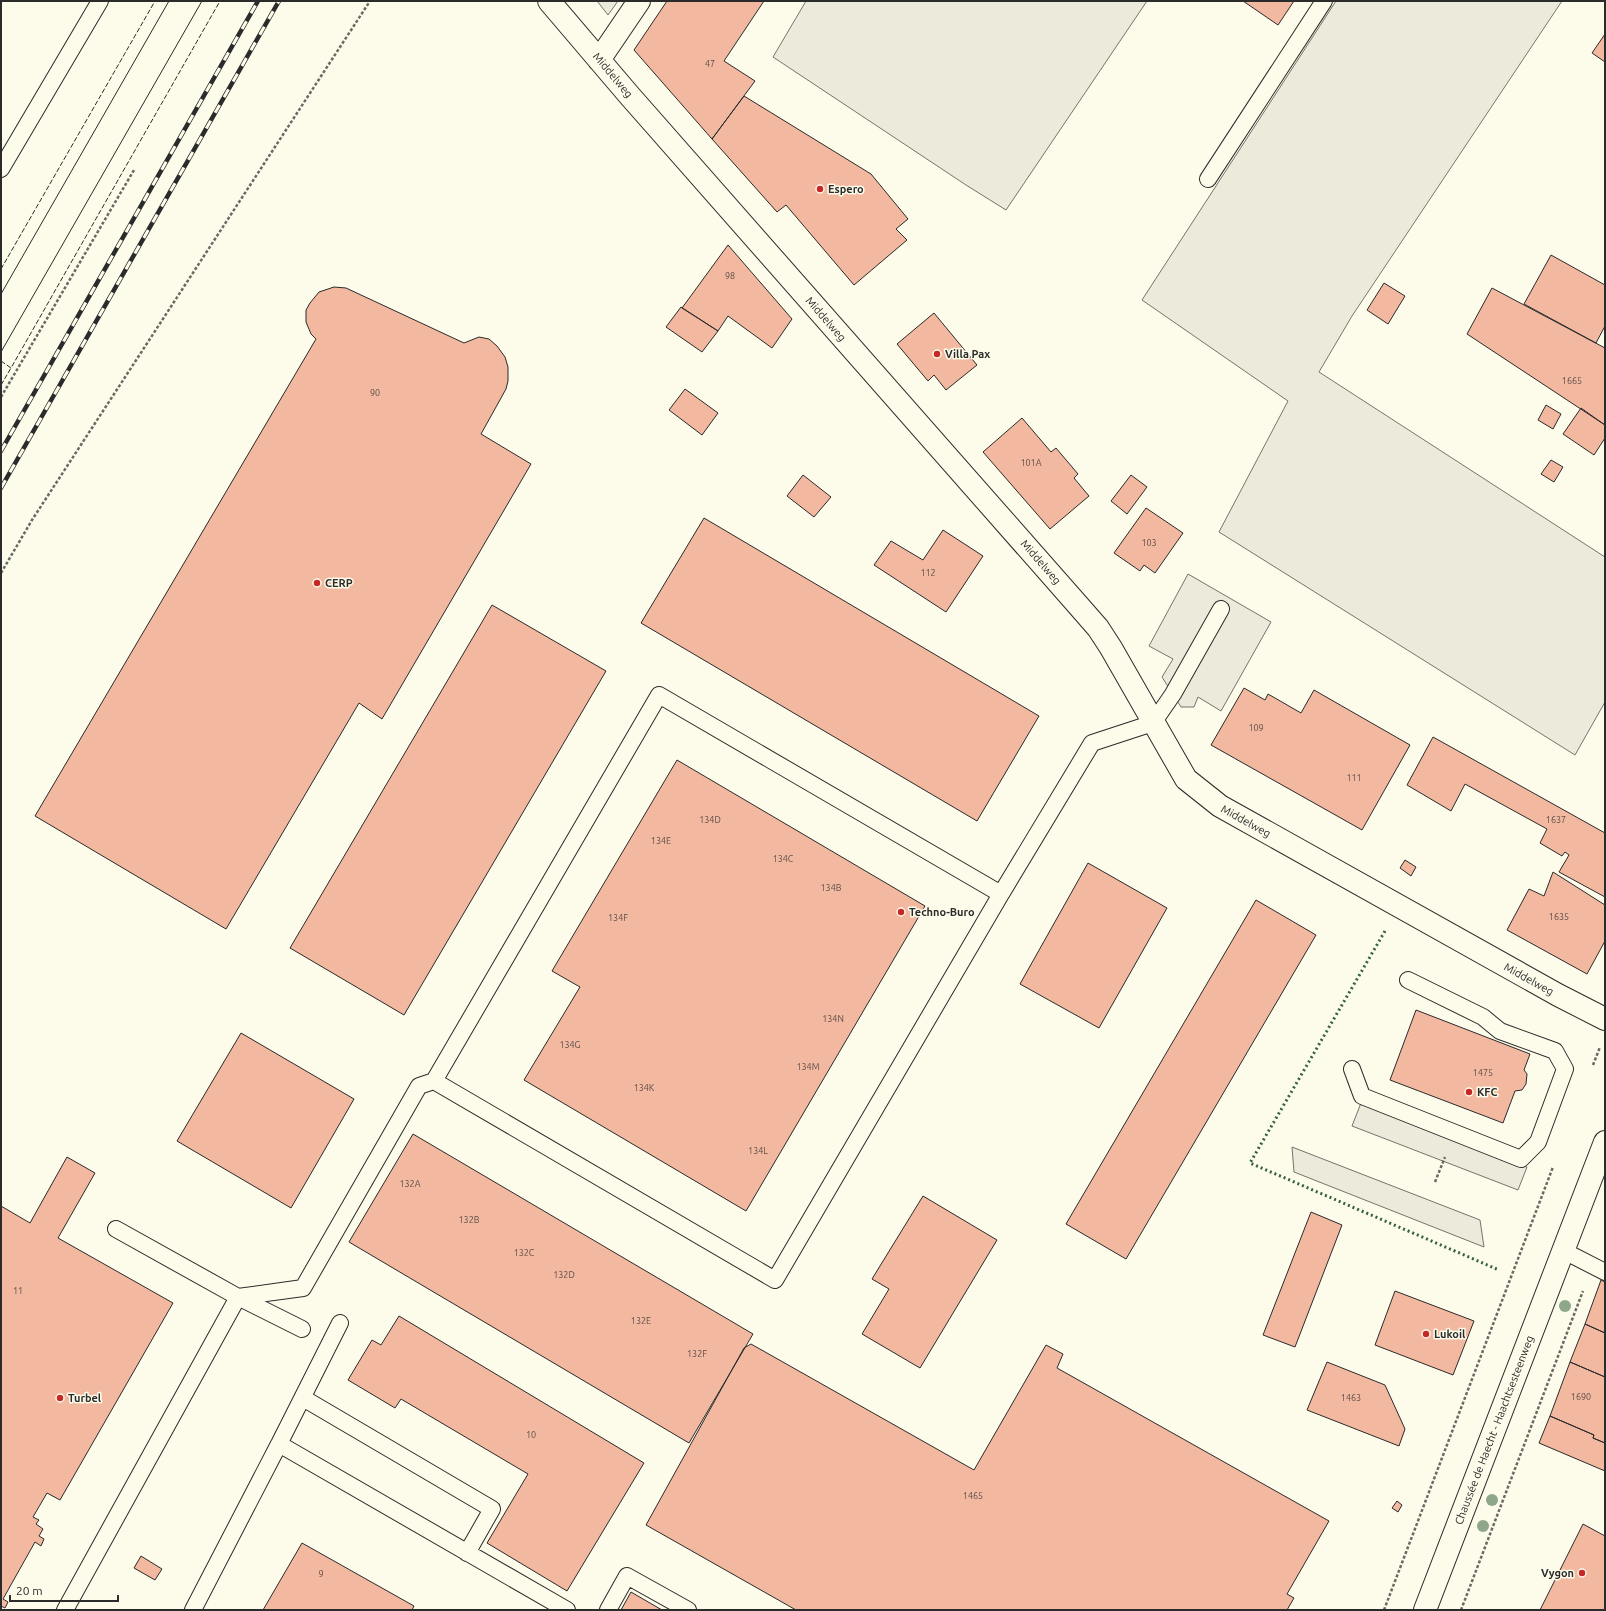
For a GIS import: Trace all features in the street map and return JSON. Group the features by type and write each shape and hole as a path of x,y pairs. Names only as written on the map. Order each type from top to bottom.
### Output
{"street":[{"name":"Middelweg","path":"549,1 599,60 1098,628 1186,779 1209,799 1538,984 1605,1019"},
{"path":"599,60 639,1"},
{"name":"Chaussée de Haecht - Haachtsesteenweg","path":"1425,1610 1605,1142"}],"lane":[{"path":"2,164 100,1"},
{"path":"1208,179 1324,1"},
{"path":"434,1081 776,1280 1001,894 1092,743 1153,723 1173,694 1221,609"},
{"path":"238,1297 303,1288 419,1086 434,1081 660,695 1001,894"},
{"path":"1352,1069 1362,1096 1521,1160 1538,1142 1566,1069 1555,1051 1500,1031 1483,1017 1408,980"},
{"path":"116,1229 238,1297 302,1329"},
{"path":"1564,1251 1599,1269"},
{"path":"65,1610 238,1297"},
{"path":"192,1610 303,1398 340,1323"},
{"path":"303,1398 492,1509 467,1553"},
{"path":"279,1444 567,1610"},
{"path":"608,1610 628,1576 688,1610"}],"path":[{"path":"1,573 32,520 370,1"},
{"path":"1,397 134,170"},
{"path":"1591,1070 1602,1041"},
{"path":"1384,1610 1555,1163"},
{"path":"1461,1610 1599,1269"}],"shaded area":[{"path":"597,1 618,1 608,15"},
{"path":"806,1 1147,1 1006,210 773,57"},
{"path":"1336,1 1562,1 1352,316 1319,372 1605,557 1605,702 1575,755 1219,532 1288,401 1142,300"},
{"path":"1188,574 1271,622 1221,711 1198,697 1194,707 1181,707 1162,677 1173,659 1149,646"},
{"path":"1361,1103 1527,1167 1518,1190 1352,1126"},
{"path":"1292,1147 1480,1220 1484,1247 1294,1172"}],"building":[{"path":"667,1 764,1 724,61 755,81 712,139 634,50"},
{"path":"1243,1 1294,1 1278,25"},
{"path":"1605,34 1605,62 1592,53"},
{"name":"Espero","path":"744,96 871,174 908,219 896,229 907,240 854,285 786,205 777,212 712,139"},
{"path":"728,245 792,319 772,348 728,316 718,331 682,308"},
{"path":"1551,255 1605,285 1605,326 1596,343 1524,304"},
{"path":"1384,283 1405,296 1388,324 1367,310"},
{"name":"CERP","path":"334,287 346,288 464,343 479,337 489,339 497,346 505,357 508,367 508,381 506,389 481,434 531,464 382,719 359,703 226,929 35,816 316,339 311,334 306,322 306,310 319,292"},
{"path":"1492,288 1605,348 1605,425 1467,334"},
{"path":"681,307 718,331 702,352 666,327"},
{"name":"Villa Pax","path":"934,313 977,365 946,390 934,375 928,381 897,344"},
{"path":"685,389 718,413 702,435 669,410"},
{"path":"1546,405 1561,414 1553,429 1538,420"},
{"path":"1581,408 1605,425 1605,438 1594,455 1563,434"},
{"path":"1022,418 1051,452 1056,448 1078,474 1074,478 1089,496 1050,529 983,452"},
{"path":"1551,460 1563,467 1554,482 1541,474"},
{"path":"803,475 831,497 814,517 787,496"},
{"path":"1131,475 1147,487 1127,514 1111,501"},
{"path":"1146,508 1183,533 1155,573 1144,565 1140,571 1114,553"},
{"path":"704,518 1039,716 977,821 641,623"},
{"path":"943,530 983,556 946,612 874,565 891,541 923,560"},
{"path":"492,605 606,671 404,1015 290,948"},
{"path":"1244,688 1265,700 1268,694 1301,713 1314,690 1410,745 1362,830 1211,745"},
{"path":"1433,737 1605,833 1605,897 1559,872 1569,855 1565,852 1562,856 1540,843 1547,829 1465,784 1451,811 1407,785"},
{"path":"677,760 925,906 746,1211 524,1080 580,987 552,971"},
{"path":"1405,860 1416,867 1411,876 1400,868"},
{"path":"1088,863 1167,908 1099,1028 1020,984"},
{"path":"1553,872 1605,905 1605,941 1587,974 1507,930 1529,889 1544,896"},
{"path":"1256,900 1316,935 1126,1259 1066,1224"},
{"path":"1416,1010 1530,1054 1524,1070 1527,1074 1526,1084 1522,1090 1515,1091 1503,1123 1390,1080"},
{"path":"241,1033 354,1099 291,1208 177,1141"},
{"path":"413,1134 753,1334 689,1443 349,1242"},
{"name":"Turbel","path":"67,1157 95,1173 58,1238 173,1303 60,1500 47,1493 33,1517 39,1520 36,1524 43,1529 39,1536 44,1539 41,1546 35,1542 3,1599 8,1602 5,1608 1,1606 1,1206 30,1223"},
{"path":"923,1196 997,1240 920,1368 862,1334 889,1289 872,1279"},
{"path":"1311,1212 1342,1225 1295,1347 1263,1335"},
{"path":"1601,1280 1605,1282 1605,1333 1585,1324"},
{"path":"1395,1291 1474,1321 1453,1375 1375,1345"},
{"path":"399,1316 644,1463 567,1591 487,1543 528,1474 401,1399 395,1408 348,1380 372,1340 381,1345"},
{"path":"1585,1324 1605,1333 1605,1377 1570,1362"},
{"path":"751,1344 974,1470 1046,1345 1063,1354 1057,1368 1329,1521 1287,1594 1294,1598 1287,1610 796,1610 646,1525 744,1348"},
{"path":"1327,1362 1385,1385 1405,1429 1399,1446 1307,1410"},
{"path":"1570,1362 1605,1377 1605,1443 1593,1438 1594,1435 1550,1416"},
{"path":"1550,1416 1594,1435 1593,1438 1605,1443 1605,1471 1539,1443"},
{"path":"1397,1501 1402,1505 1398,1512 1392,1508"},
{"name":"Vygon","path":"1583,1524 1605,1536 1605,1610 1540,1610"},
{"path":"302,1543 414,1606 412,1610 263,1610"},
{"path":"141,1556 162,1569 155,1580 134,1568"},
{"path":"631,1592 662,1610 621,1610"}],"tram line":[{"path":"1,294 169,1"},
{"path":"1,352 202,1"}],"railway":[{"path":"1,451 258,1"},
{"path":"1,488 279,1"}],"hedge":[{"path":"1385,931 1250,1163 1499,1270"}],"fence":[{"path":"1,269 155,1"},
{"path":"1,361 11,368 220,1"},
{"path":"1,385 11,368"}],"place":[{"name":"Espero","path":"820,189"},
{"name":"Villa Pax","path":"937,354"},
{"name":"CERP","path":"317,583"},
{"name":"Techno-Buro","path":"901,912"},
{"name":"KFC","path":"1469,1092"},
{"name":"Lukoil","path":"1426,1334"},
{"name":"Turbel","path":"60,1398"},
{"name":"Vygon","path":"1582,1573"}]}
